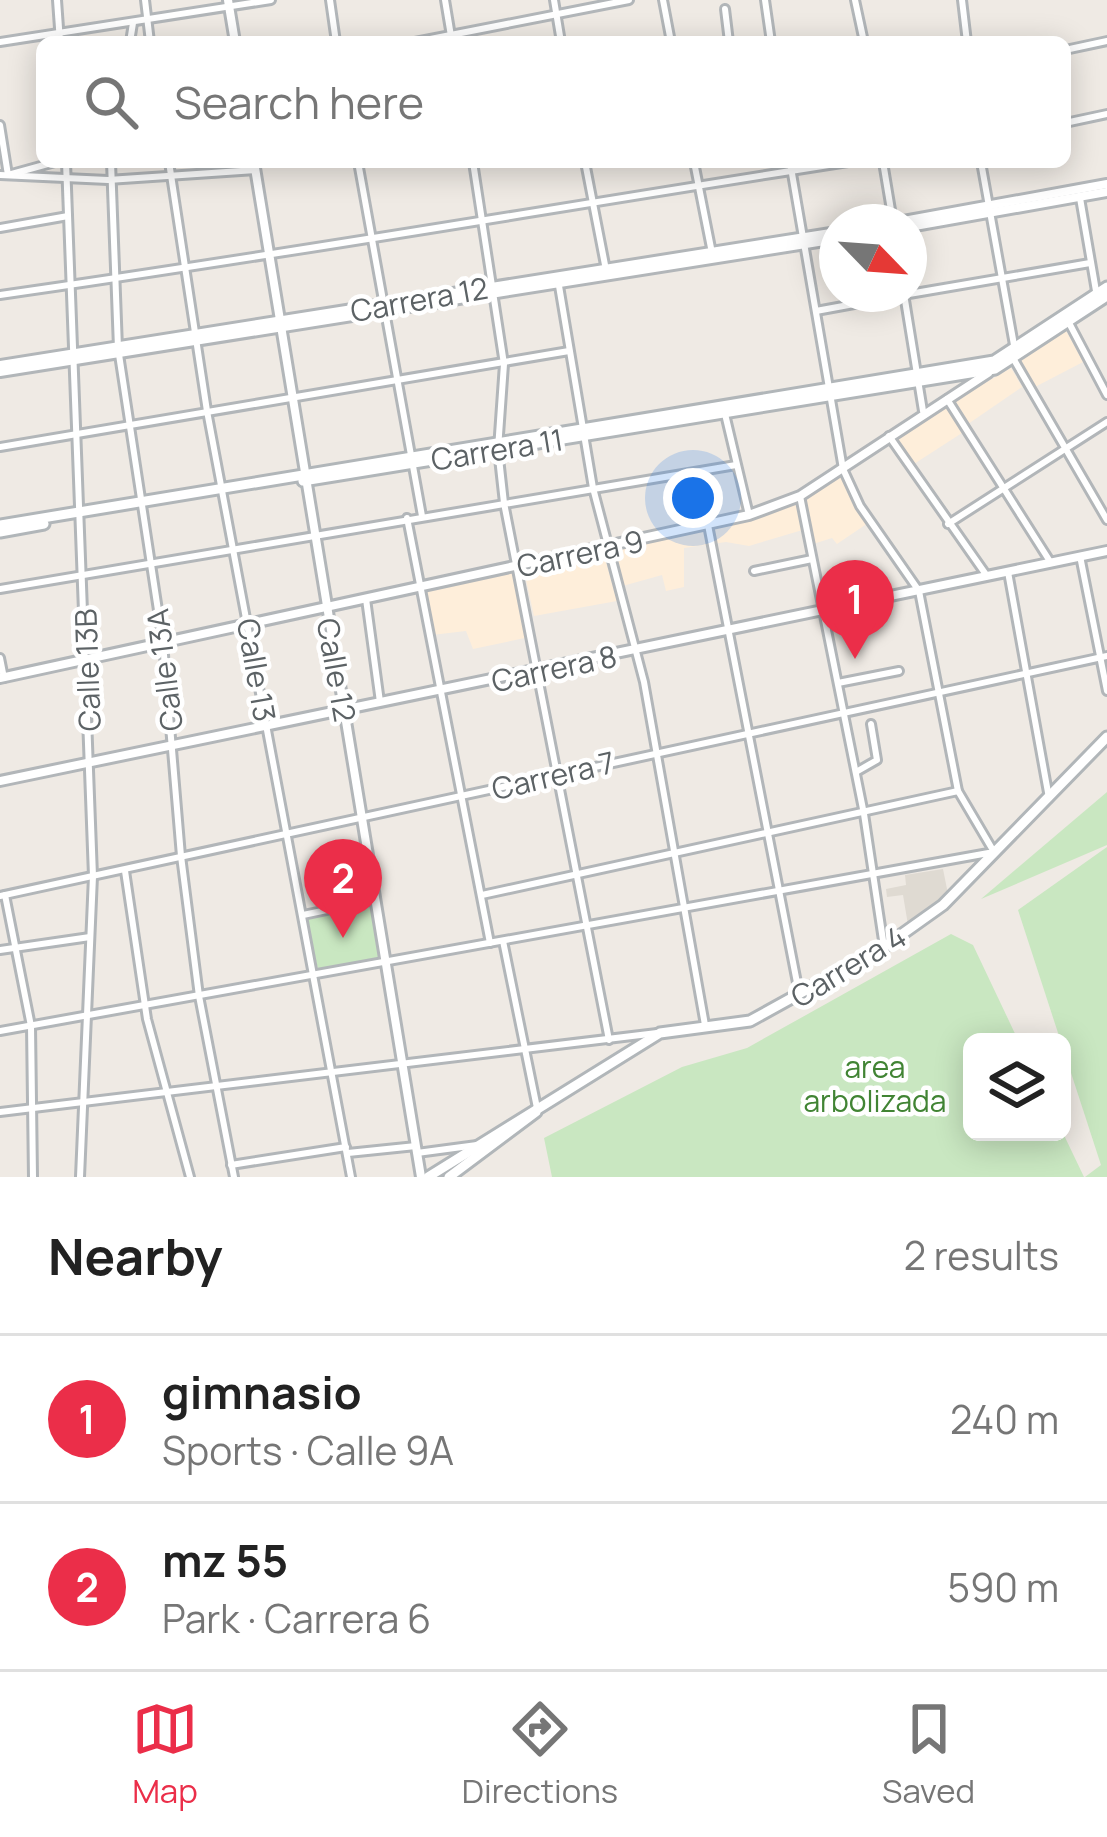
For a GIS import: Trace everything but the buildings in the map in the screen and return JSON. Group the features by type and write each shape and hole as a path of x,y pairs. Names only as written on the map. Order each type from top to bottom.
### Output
{"main road":[{"name":"Carrera 9","path":"994,365 1102,295"},
{"name":"Carrera 9","path":"1014,353 1102,295"},
{"name":"Carrera 11","path":"0,528 994,365"},
{"name":"Carrera 4","path":"425,1177 660,1033 750,1021 884,946 943,904 1107,737"},
{"name":"Carrera 4","path":"449,1177 537,1111"}],"street":[{"path":"57,0 60,36"},
{"path":"145,0 149,36"},
{"path":"70,36 228,4 272,0"},
{"path":"330,0 335,36"},
{"path":"445,0 452,36"},
{"path":"554,0 560,36"},
{"path":"461,36 629,0"},
{"path":"662,0 670,36"},
{"path":"765,0 770,36"},
{"path":"863,36 857,3 868,0"},
{"path":"962,0 966,36"},
{"path":"228,4 234,36"},
{"path":"725,9 728,36"},
{"path":"131,36 133,23"},
{"path":"0,42 36,40"},
{"path":"1071,49 1107,41"},
{"path":"1071,122 1107,114"},
{"path":"0,125 7,176"},
{"path":"7,176 36,168"},
{"name":"Calle 13B","path":"66,168 80,430 93,876 89,1016 79,1103 80,1177"},
{"name":"Calle 13A","path":"109,168 118,351 163,643 181,856 199,996 213,1089 234,1177"},
{"name":"Calle 13","path":"170,168 206,411 351,1177"},
{"path":"7,176 108,180 234,168"},
{"name":"Calle 12","path":"255,168 416,1149 425,1177"},
{"path":"359,168 422,516"},
{"path":"474,168 504,364 499,445 504,503 609,1040"},
{"path":"586,168 606,269"},
{"path":"695,168 712,255"},
{"path":"0,295 186,271 372,236 699,186 782,168"},
{"path":"0,1031 994,852 958,791 919,591 860,506 843,469 791,168"},
{"path":"884,168 891,204"},
{"path":"982,168 1014,353 1107,520"},
{"path":"927,217 1107,188"},
{"path":"1079,193 1090,263 1102,295"},
{"path":"927,223 989,208"},
{"path":"0,228 68,216"},
{"name":"Carrera 12","path":"0,369 819,238"},
{"name":"Carrera 12","path":"558,280 712,255"},
{"path":"927,291 1090,263"},
{"path":"558,280 593,488 636,650 705,1025"},
{"path":"815,312 819,311"},
{"path":"908,312 922,411"},
{"path":"1068,321 1107,395"},
{"path":"0,447 568,351"},
{"name":"Carrera 9","path":"2,678 749,515 800,496 994,365"},
{"path":"945,397 1051,563"},
{"path":"724,408 749,515"},
{"path":"948,524 1107,422"},
{"path":"888,435 987,576"},
{"path":"0,589 149,560 736,465"},
{"path":"800,496 864,814 884,946"},
{"path":"406,518 490,943"},
{"path":"708,524 800,997"},
{"name":"Carrera 8","path":"0,781 540,673 1107,551"},
{"path":"1080,556 1104,657 1107,691"},
{"path":"754,571 812,559"},
{"path":"1008,572 1049,798"},
{"path":"366,598 380,703"},
{"name":"Carrera 7","path":"2,895 1104,657"},
{"path":"0,658 2,678"},
{"path":"837,683 899,671"},
{"path":"856,772 877,760 871,724"},
{"path":"482,896 958,791"},
{"path":"125,872 145,1006 190,1177"},
{"path":"2,895 32,1026 28,1108 33,1177"},
{"path":"303,915 375,900"},
{"path":"0,950 90,937"},
{"path":"503,941 537,1111"},
{"path":"0,1112 660,1033"},
{"path":"231,1165 346,1150 480,1144"}],"shaded area":[{"path":"1065,329 1083,362 1035,387 1018,357"},
{"path":"1011,368 1022,387 968,424 954,401"},
{"path":"946,406 962,433 914,464 896,437"},
{"path":"843,469 871,521 837,544 832,538 810,545 806,529 749,546 726,542 684,548 684,587 666,591 662,575 619,587 608,547 749,518"},
{"path":"604,555 617,601 534,616 524,571"},
{"path":"513,572 525,638 473,649 466,631 432,635 423,592"},
{"path":"943,869 948,894 908,925 903,895 887,897 886,889 906,885 905,875"}],"green space":[{"path":"1107,792 1107,845 981,899"},
{"path":"1107,847 1107,1177 1085,1177 1101,1165 1071,1073 1071,1033 1058,1033 1018,910"},
{"path":"370,907 380,958 318,969 306,919"},
{"name":"area arbolizada","path":"951,934 973,945 1015,1033 963,1033 963,1141 1067,1141 1084,1177 552,1177 544,1138 682,1067 747,1048"}],"place":[{"name":"gimnasio","path":"855,659"},
{"name":"mz 55","path":"343,938"}]}
